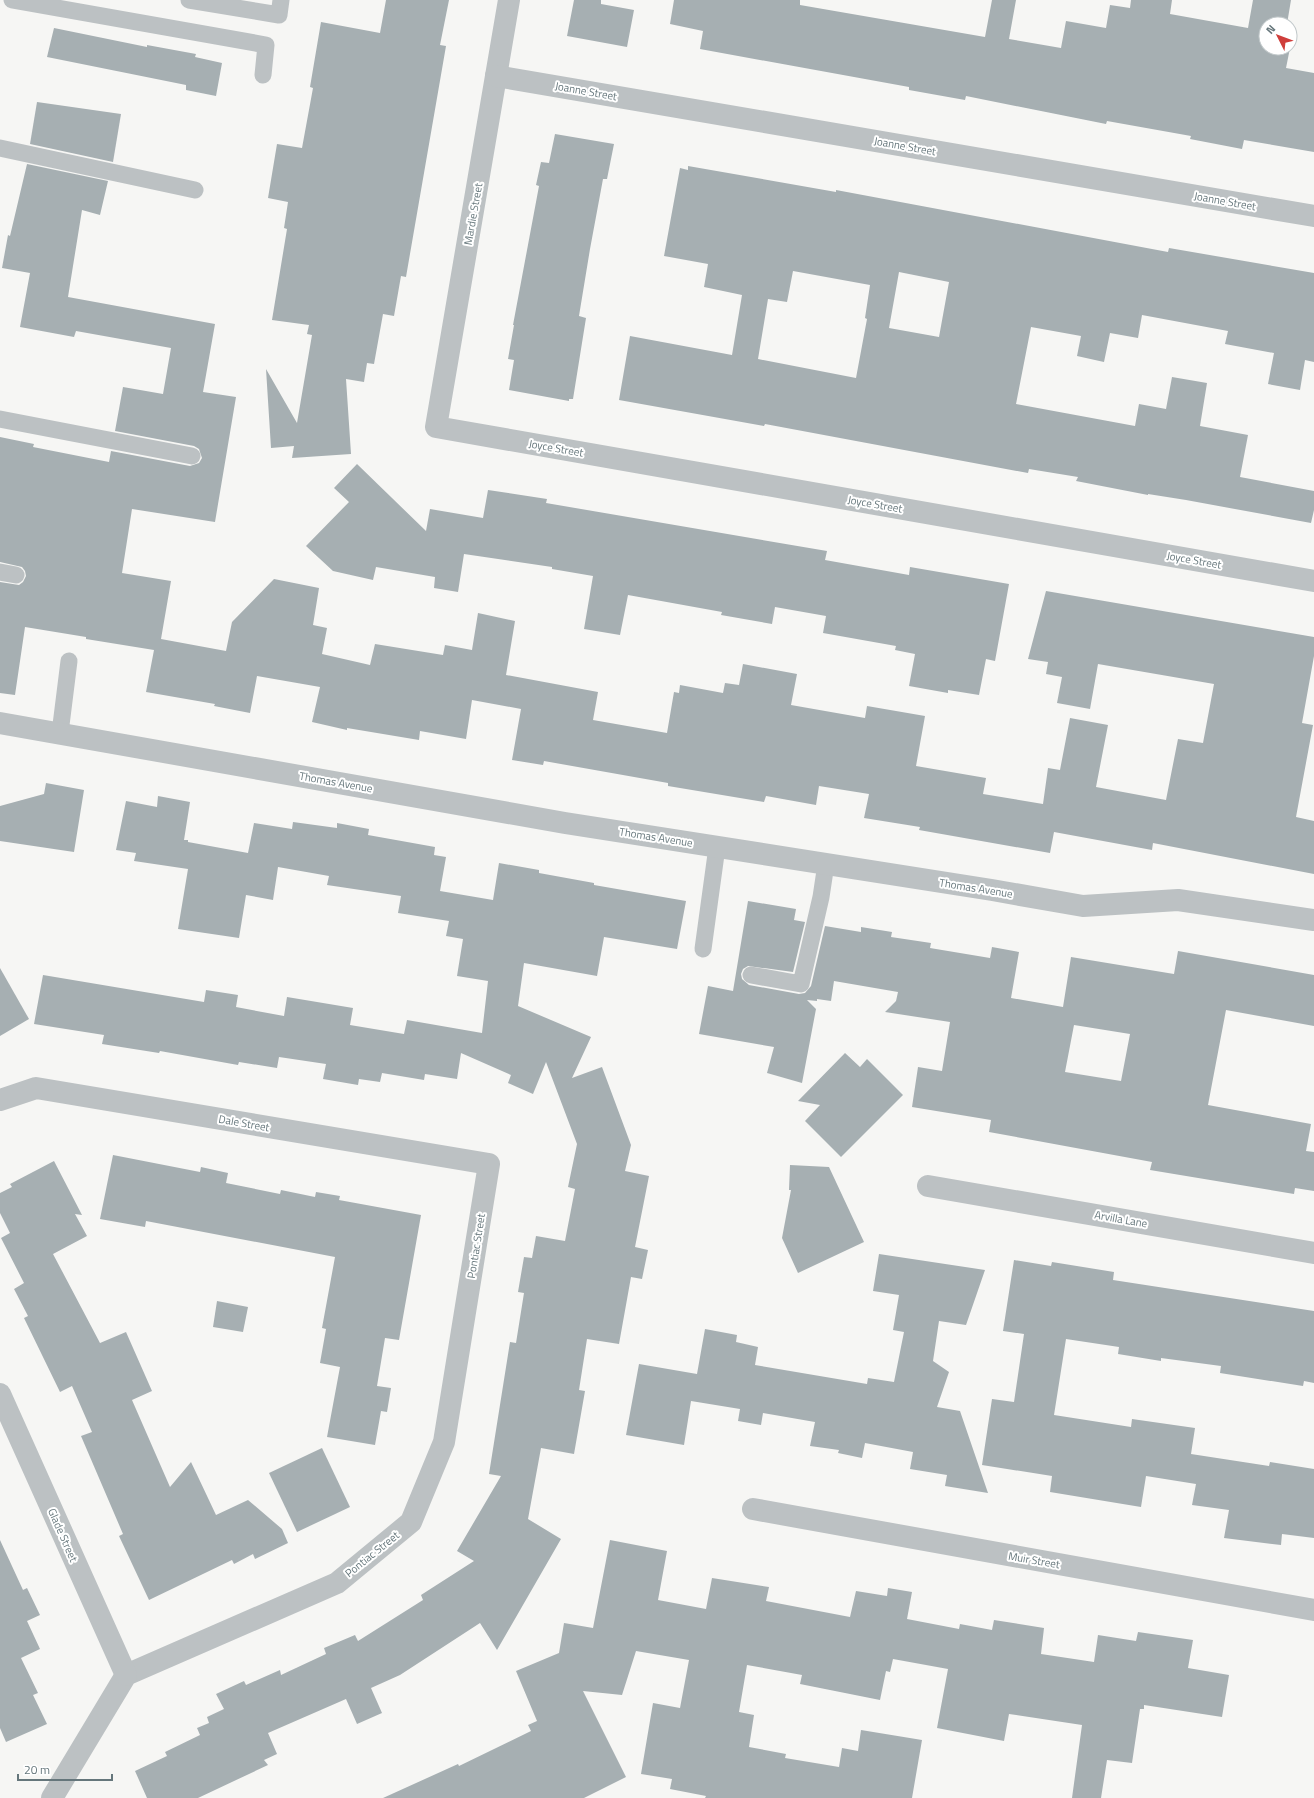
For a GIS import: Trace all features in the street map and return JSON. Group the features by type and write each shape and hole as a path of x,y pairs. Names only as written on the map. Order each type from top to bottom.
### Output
{"street":[{"name":"Mardie Street","path":"436,427 509,0"},
{"name":"Joanne Street","path":"496,76 1314,216"},
{"name":"Joyce Street","path":"436,427 1314,581"},
{"name":"Thomas Avenue","path":"0,723 565,823 1083,906 1178,900 1314,920"},
{"name":"Dale Street","path":"0,1100 36,1088 489,1164"},
{"name":"Pontiac Street","path":"126,1675 337,1583 411,1522 444,1442 489,1164"},
{"name":"Arvilla Lane","path":"928,1186 1314,1253"},
{"name":"Glade Street","path":"0,1394 126,1675"},
{"name":"Muir Street","path":"754,1510 1314,1610"},
{"path":"52,1798 126,1675"}],"lane":[{"path":"12,0 266,46 263,75"},
{"path":"189,0 279,15 282,0"},
{"path":"0,148 195,190"},
{"path":"0,419 192,456"},
{"path":"60,733 70,661"},
{"path":"703,949 717,847"},
{"path":"751,975 801,984 821,897 826,864"}],"building":[{"path":"386,0 449,0 440,45 446,46 406,277 401,276 394,316 383,314 374,364 367,363 364,382 346,379 351,454 292,458 294,446 271,448 266,369 297,423 312,335 307,334 309,325 272,320 287,229 284,228 288,202 268,198 277,144 302,148 313,88 310,87 321,22 380,33"},
{"path":"574,0 601,0 601,4 634,10 627,47 567,36"},
{"path":"674,0 800,0 800,5 985,37 992,0 1016,0 1009,39 1061,48 1066,21 1106,28 1110,5 1130,8 1131,0 1172,0 1170,14 1248,28 1253,0 1291,0 1288,16 1258,16 1258,56 1288,56 1286,68 1314,73 1314,152 1244,140 1242,149 1190,139 1191,136 1107,121 1106,124 966,96 965,100 909,90 909,87 700,49 703,31 670,24"},
{"path":"54,28 147,47 147,45 196,54 195,57 222,63 216,96 186,90 186,85 47,57"},
{"path":"37,102 121,114 113,162 30,144"},
{"path":"555,134 614,144 607,179 603,179 590,249 579,316 586,318 573,399 569,399 569,401 509,390 514,360 508,359 539,186 536,185 541,162 549,163"},
{"path":"27,164 108,181 100,215 82,210 68,297 215,324 203,392 236,397 215,522 132,509 122,573 171,581 161,639 226,651 232,622 274,579 319,588 313,625 327,628 322,654 370,665 375,644 443,655 445,645 472,650 478,613 515,621 506,675 598,692 593,720 667,733 674,692 679,693 680,685 723,693 725,683 739,685 743,664 797,674 791,705 865,718 867,706 925,716 916,766 986,778 983,794 1043,804 1048,768 1060,770 1070,718 1108,725 1096,787 1166,800 1178,739 1203,743 1214,684 1098,664 1090,709 1057,703 1062,677 1046,674 1048,662 1028,659 1046,591 1314,637 1314,656 1302,723 1313,725 1296,817 1314,821 1314,874 1153,843 1152,850 1054,832 1050,853 919,830 920,827 864,818 869,794 819,786 816,805 766,796 764,802 668,786 668,783 544,761 543,765 512,760 521,709 472,700 466,739 420,731 419,740 347,728 347,730 312,722 320,687 257,676 250,713 214,706 215,704 146,692 154,650 25,627 15,695 0,693 0,582 19,585 23,582 26,576 22,567 0,562 0,437 34,444 33,447 109,462 111,451 190,466 199,463 202,458 199,449 194,446 115,431 123,387 163,394 171,348 76,331 74,337 20,327 30,273 2,268 8,235 10,236"},
{"path":"688,166 836,192 836,190 1168,252 1169,248 1314,273 1314,362 1305,360 1300,390 1268,384 1274,353 1225,344 1228,331 1142,315 1138,338 1110,333 1104,362 1077,356 1081,336 1031,327 1016,404 1135,426 1139,404 1166,409 1172,377 1207,383 1200,426 1248,435 1240,477 1314,491 1314,510 1311,523 1076,481 1078,477 1029,469 1028,473 765,424 764,426 619,400 630,336 732,355 742,295 704,287 708,264 664,256 680,168 688,170","holes":["793,271 870,285 865,318 867,319 856,378 758,359 768,299 787,302","899,272 949,282 939,337 889,328"]},
{"path":"357,464 426,531 430,509 483,518 488,490 547,499 546,503 827,551 825,560 909,575 910,567 1009,584 995,661 986,659 979,695 948,690 948,693 909,686 915,654 895,650 896,646 823,633 826,616 775,607 772,624 721,615 722,612 628,595 620,635 584,629 593,576 552,569 552,567 464,554 458,592 434,588 435,577 376,567 373,580 333,571 306,546 349,502 334,488"},
{"path":"46,783 84,790 74,852 0,841 0,806 44,794"},
{"path":"158,796 190,802 184,840 188,840 188,842 248,853 254,823 292,829 293,822 337,828 337,823 369,829 368,835 435,847 434,855 446,857 440,891 493,900 499,863 539,870 539,873 594,883 594,885 686,901 677,949 604,937 597,976 524,963 518,1006 591,1037 572,1078 602,1067 631,1145 625,1171 649,1176 635,1247 648,1250 642,1279 631,1277 619,1344 587,1339 579,1390 585,1391 574,1454 541,1448 528,1519 561,1539 497,1650 480,1623 400,1675 371,1688 382,1713 357,1724 346,1699 268,1733 277,1754 264,1760 268,1765 198,1798 147,1798 135,1771 167,1756 165,1752 200,1735 197,1728 209,1723 207,1717 224,1709 216,1694 244,1681 246,1685 280,1670 281,1675 326,1654 324,1648 355,1635 358,1641 423,1600 421,1595 474,1561 457,1551 501,1476 489,1474 510,1342 516,1343 524,1293 518,1292 524,1257 532,1258 536,1236 565,1241 575,1189 568,1187 577,1144 546,1062 533,1094 508,1083 511,1075 461,1053 457,1079 425,1074 424,1080 382,1073 380,1082 359,1079 358,1085 323,1079 326,1064 279,1057 277,1068 239,1062 238,1065 160,1051 159,1053 102,1044 104,1035 34,1024 43,975 204,1002 206,990 238,995 236,1007 284,1016 287,997 353,1008 350,1025 404,1034 407,1020 482,1033 488,981 457,976 463,939 446,936 449,921 398,913 401,896 327,885 329,876 278,867 273,900 246,895 239,938 178,929 188,869 134,861 136,853 116,850 126,801 157,807"},
{"path":"748,901 796,909 794,920 805,922 793,972 748,966 743,969 741,974 742,979 749,985 799,994 805,993 811,986 825,926 861,932 861,927 892,932 891,937 931,943 930,948 990,958 992,947 1019,952 1011,998 1063,1007 1071,957 1174,974 1178,951 1314,975 1314,1026 1226,1010 1208,1105 1311,1124 1306,1151 1314,1152 1314,1191 1295,1188 1294,1194 1150,1170 1152,1162 989,1132 991,1120 912,1107 918,1067 942,1071 950,1022 885,1012 896,1001 898,992 834,981 831,1001 817,999 817,1001 807,1000 816,1009 802,1083 767,1073 774,1047 699,1034 708,986 733,991","holes":["1074,1025 1130,1034 1121,1081 1065,1072"]},
{"path":"0,968 29,1019 0,1036"},
{"path":"845,1053 860,1067 867,1059 903,1095 841,1157 805,1121 820,1105 798,1101"},
{"path":"113,1155 200,1172 201,1167 228,1173 226,1183 280,1194 281,1190 315,1197 316,1192 340,1196 339,1200 421,1215 399,1340 385,1338 377,1386 391,1388 387,1412 381,1411 375,1445 327,1437 340,1367 320,1363 326,1329 322,1328 335,1257 146,1221 145,1227 100,1219"},
{"path":"54,1161 82,1215 75,1214 87,1236 53,1254 100,1343 126,1332 152,1391 132,1400 170,1487 191,1462 216,1515 248,1500 282,1529 288,1543 255,1559 253,1554 234,1564 232,1560 149,1600 119,1536 123,1534 81,1436 92,1432 72,1386 60,1392 24,1318 28,1316 14,1289 24,1283 1,1238 10,1233 0,1213 0,1193 12,1187 10,1184"},
{"path":"790,1165 829,1167 864,1242 798,1273 782,1238 791,1190 789,1190"},
{"path":"879,1254 985,1270 966,1325 939,1321 933,1361 949,1372 937,1407 960,1411 988,1493 945,1486 947,1475 910,1469 913,1452 865,1443 862,1458 838,1453 839,1450 810,1446 815,1422 763,1413 761,1425 738,1421 740,1409 691,1401 684,1445 626,1435 639,1364 697,1374 705,1329 737,1335 736,1342 758,1347 755,1365 867,1384 868,1378 894,1382 904,1332 893,1330 899,1295 873,1291"},
{"path":"1014,1260 1051,1266 1052,1262 1114,1272 1113,1280 1314,1311 1314,1383 1304,1381 1303,1386 1220,1373 1221,1366 1161,1358 1161,1361 1118,1354 1119,1347 1066,1339 1054,1415 1131,1427 1132,1419 1195,1428 1191,1454 1269,1466 1270,1462 1314,1469 1314,1538 1282,1534 1281,1545 1224,1538 1229,1510 1192,1505 1196,1484 1146,1476 1141,1507 1050,1492 1052,1476 982,1465 992,1399 1014,1402 1024,1334 1003,1331"},
{"path":"217,1301 248,1307 243,1332 213,1327"},
{"path":"322,1448 350,1507 297,1532 269,1473"},
{"path":"0,1540 23,1590 27,1588 40,1615 27,1621 40,1649 21,1658 38,1693 33,1695 47,1724 6,1742 0,1728"},
{"path":"610,1540 667,1551 658,1600 706,1609 712,1578 769,1587 766,1601 850,1617 856,1591 887,1596 888,1588 912,1592 907,1619 959,1629 960,1624 992,1630 994,1620 1044,1628 1041,1654 1094,1662 1098,1635 1136,1641 1138,1632 1193,1640 1188,1668 1229,1675 1222,1717 1144,1705 1144,1709 1140,1709 1132,1763 1107,1760 1101,1798 1072,1798 1082,1725 1009,1714 1004,1741 937,1728 948,1669 893,1659 890,1672 886,1671 880,1700 800,1684 802,1675 747,1665 739,1712 754,1715 749,1747 786,1754 785,1758 839,1767 842,1748 858,1751 861,1730 922,1740 912,1798 705,1798 706,1796 670,1789 672,1779 641,1774 653,1703 680,1708 689,1660 636,1651 622,1695 583,1691 626,1777 584,1798 383,1798 458,1764 459,1766 531,1731 528,1725 537,1721 516,1671 559,1653 564,1623 593,1628"}]}
